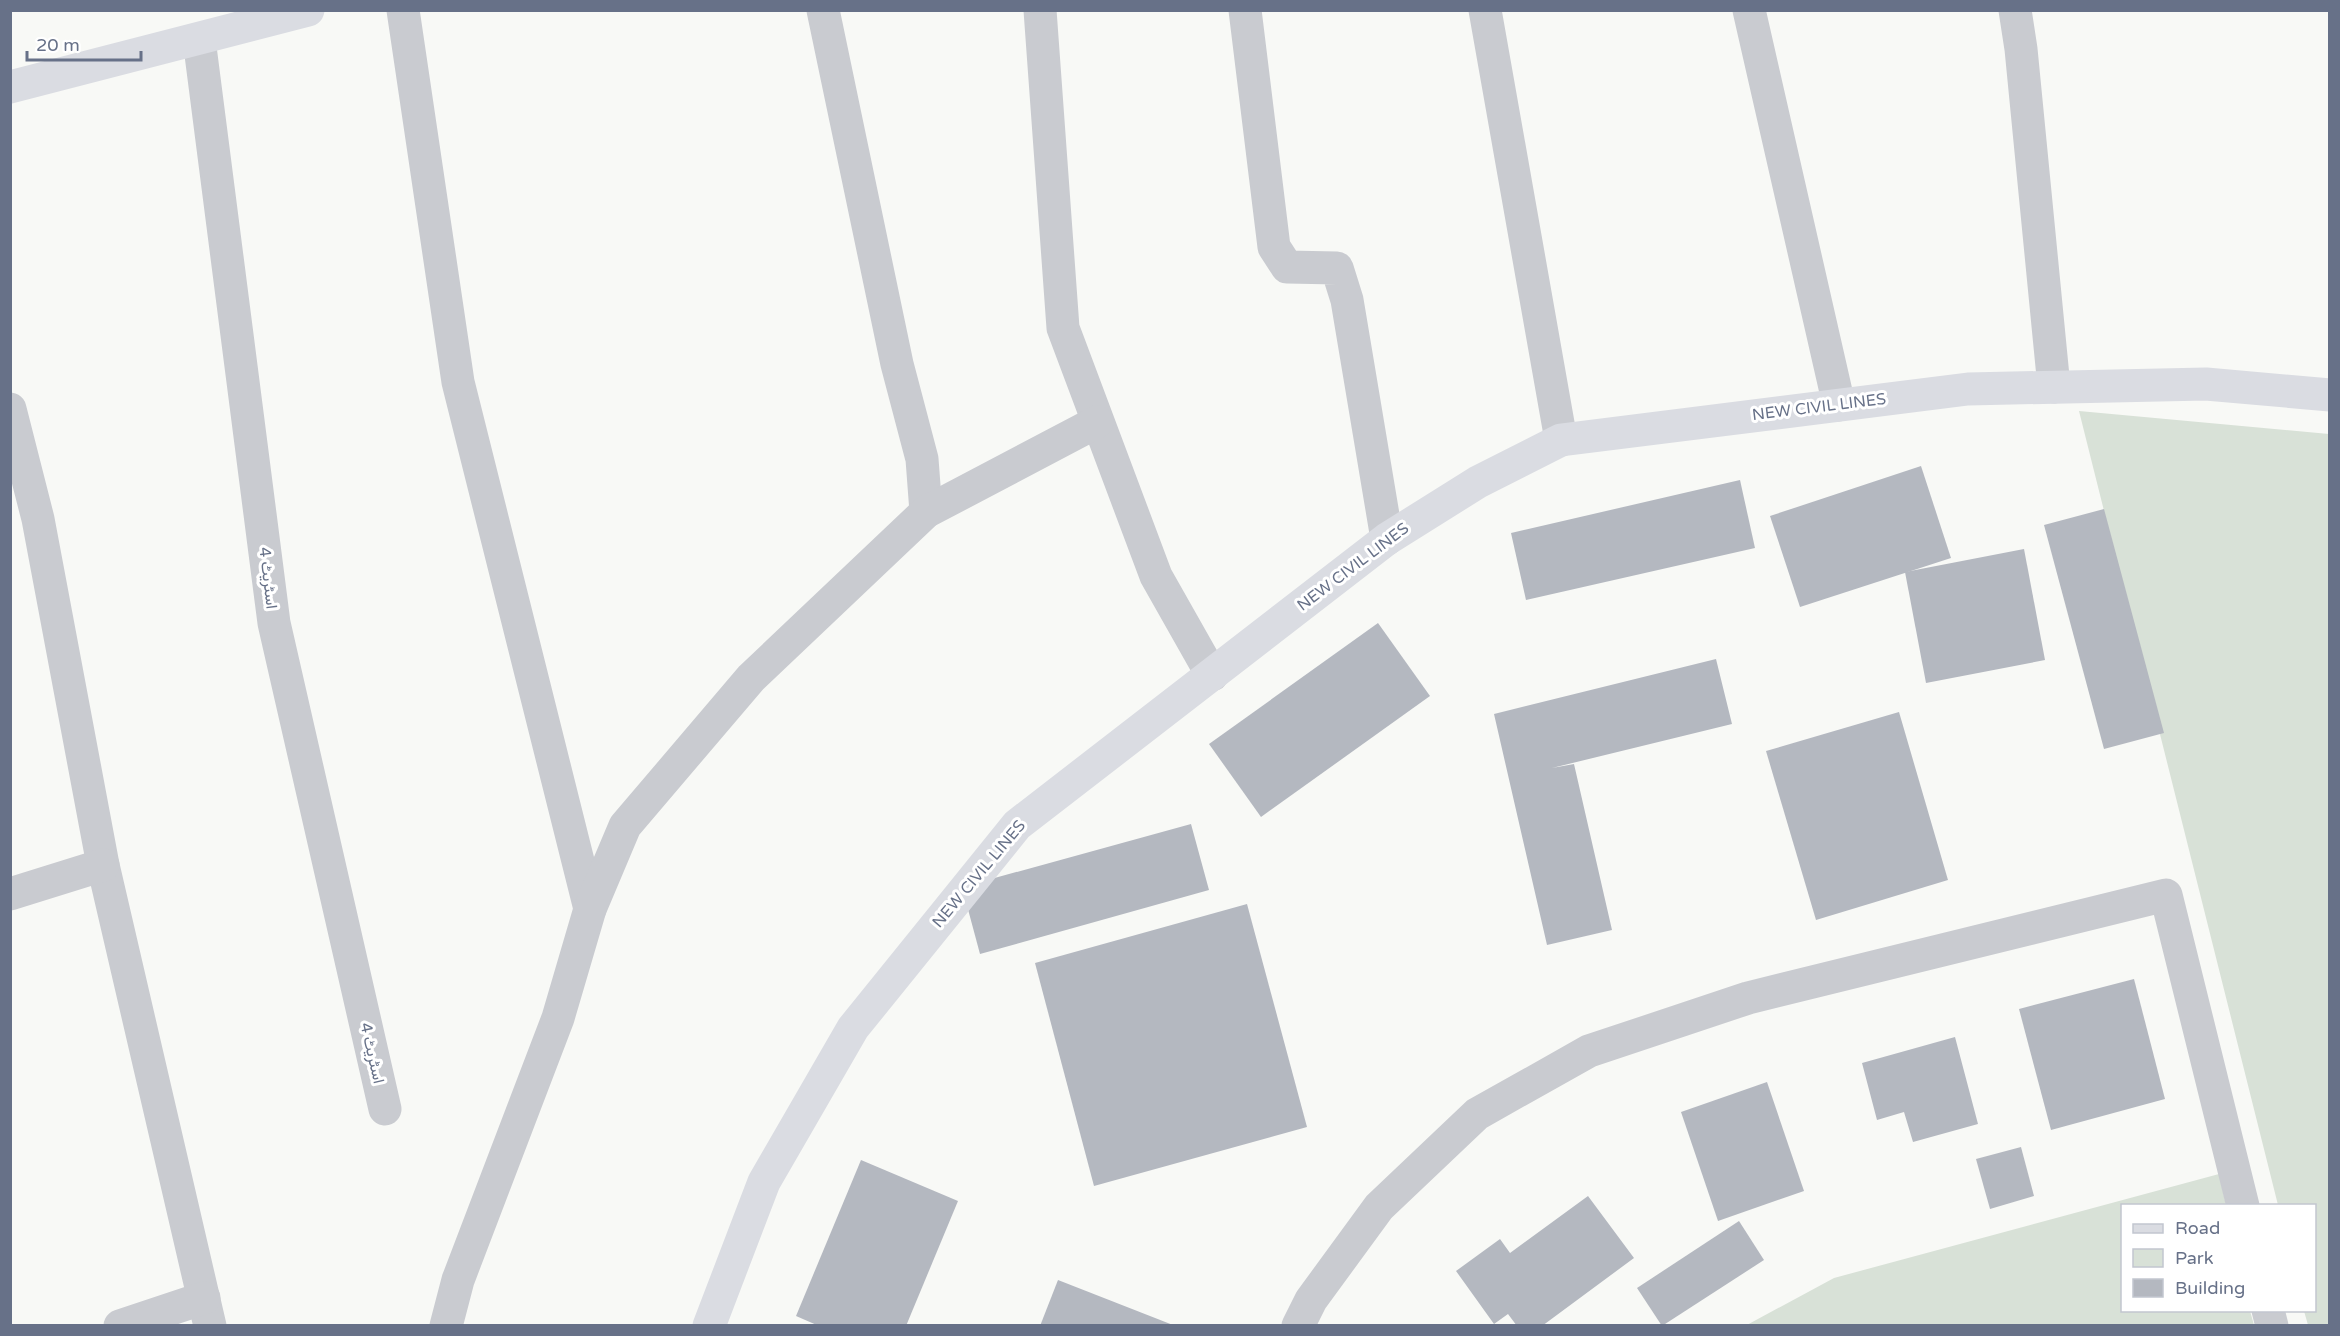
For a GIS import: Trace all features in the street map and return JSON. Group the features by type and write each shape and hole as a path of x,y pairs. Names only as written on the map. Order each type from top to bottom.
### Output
{"street":[{"path":"10,87 308,10"},
{"path":"403,10 458,382 590,909"},
{"path":"823,10 897,364 922,459 927,512"},
{"path":"1040,10 1063,328 1156,576 1212,675"},
{"path":"1245,10 1274,247 1287,267 1337,268 1347,300 1387,539"},
{"path":"1485,10 1561,440"},
{"path":"1749,10 1839,405"},
{"path":"2015,10 2021,49 2054,387"},
{"name":"اسٹریٹ 4","path":"200,39 274,623 385,1109"},
{"name":"NEW CIVIL LINES","path":"709,1326 764,1182 853,1028 1017,825 1387,539 1478,482 1561,440 1968,389 2206,384 2330,395"},
{"path":"10,409 24,523 156,1104 207,1312 120,1326"},
{"path":"446,1326 458,1280 558,1018 590,909 626,826 751,678 927,512 1097,422"},
{"path":"10,894 103,866"},
{"path":"1298,1326 1311,1300 1379,1207 1477,1114 1588,1051 1748,998 2166,895 2242,1204"}],"green space":[{"path":"2079,411 2329,434 2329,1325 2308,1325 2304,1312 2316,1312 2316,1204 2278,1204"},
{"path":"2219,1174 2226,1204 2121,1204 2121,1312 2250,1312 2254,1325 1745,1326 1834,1278"}],"building":[{"path":"1921,466 1951,558 1800,607 1770,516"},
{"path":"1740,480 1755,548 1526,600 1511,533"},
{"path":"2104,509 2164,733 2104,749 2044,525"},
{"path":"2024,549 2045,660 1926,683 1905,572"},
{"path":"1378,623 1430,696 1261,817 1209,744"},
{"path":"1716,659 1732,724 1552,768 1574,764 1612,930 1547,945 1494,714"},
{"path":"1899,712 1948,880 1816,920 1766,751"},
{"path":"1191,824 1209,890 980,954 962,887"},
{"path":"1247,904 1307,1127 1094,1186 1035,963"},
{"path":"2134,979 2165,1099 2051,1130 2019,1009"},
{"path":"1955,1037 1978,1124 1913,1142 1904,1112 1877,1120 1862,1063"},
{"path":"1767,1082 1804,1191 1718,1221 1681,1112"},
{"path":"2021,1147 2034,1196 1990,1209 1976,1159"},
{"path":"861,1160 958,1201 906,1326 819,1326 796,1316"},
{"path":"1588,1196 1634,1258 1542,1326 1517,1326 1508,1314 1494,1324 1456,1271 1500,1239 1510,1253"},
{"path":"1739,1221 1764,1260 1662,1326 1637,1288"},
{"path":"1058,1280 1173,1325 1173,1326 1040,1326"}]}
